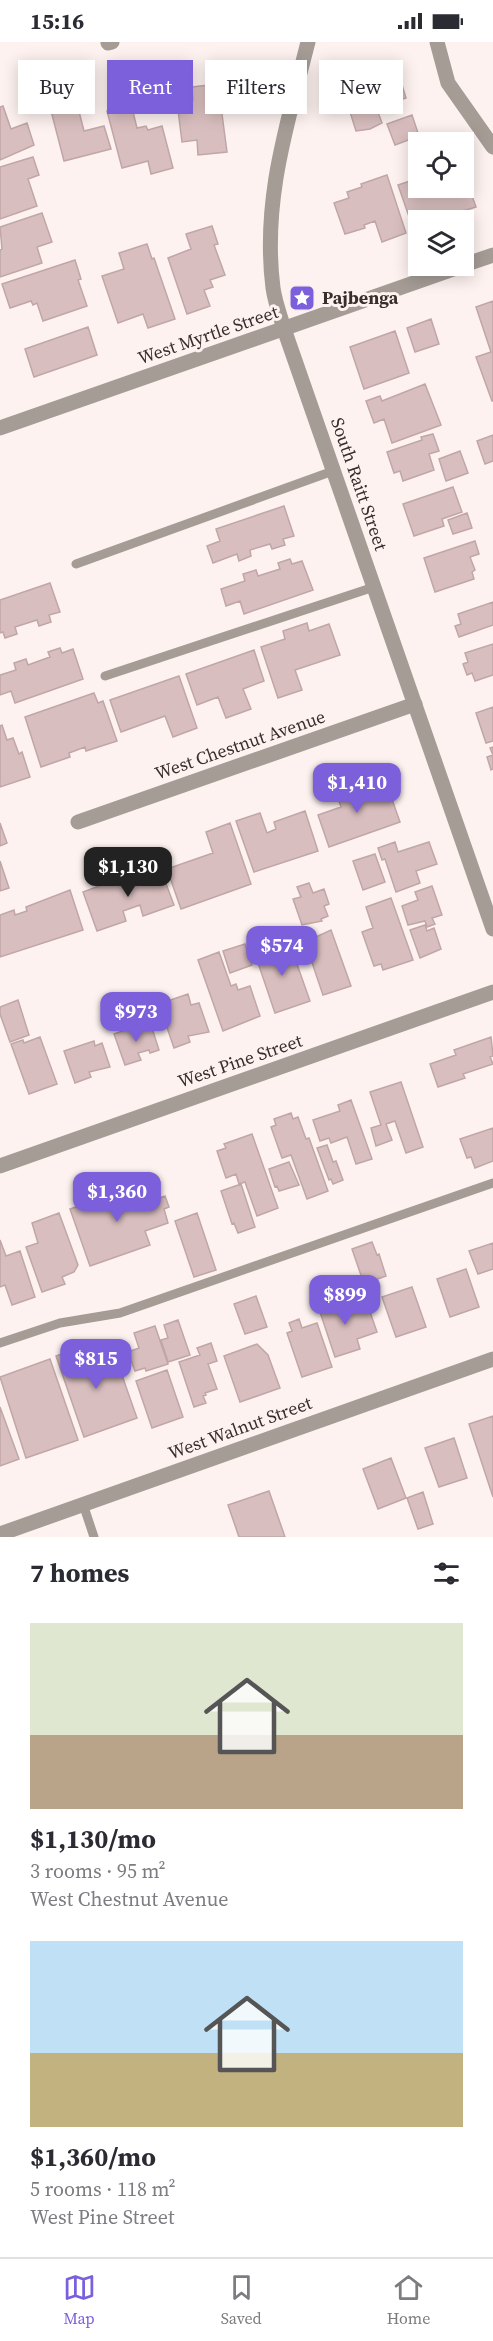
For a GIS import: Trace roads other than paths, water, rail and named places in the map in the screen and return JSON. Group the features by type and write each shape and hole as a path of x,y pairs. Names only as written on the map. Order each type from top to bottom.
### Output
{"street":[{"name":"South Raitt Street","path":"305,42 276,172 271,215 274,291 284,328 333,471 493,929"},
{"path":"437,42 448,83 493,147"},
{"name":"West Myrtle Street","path":"474,261 493,255"},
{"name":"West Myrtle Street","path":"0,429 432,276"},
{"name":"West Chestnut Avenue","path":"78,822 415,704"},
{"name":"West Pine Street","path":"0,1166 493,993"},
{"name":"West Walnut Street","path":"0,1534 493,1359"}],"lane":[{"path":"76,564 333,471"},
{"path":"105,676 374,587"},
{"path":"0,1343 60,1323 120,1313 493,1183"},
{"path":"83,1504 94,1537"}],"place":[{"name":"Pajbenga","path":"302,298"}]}
